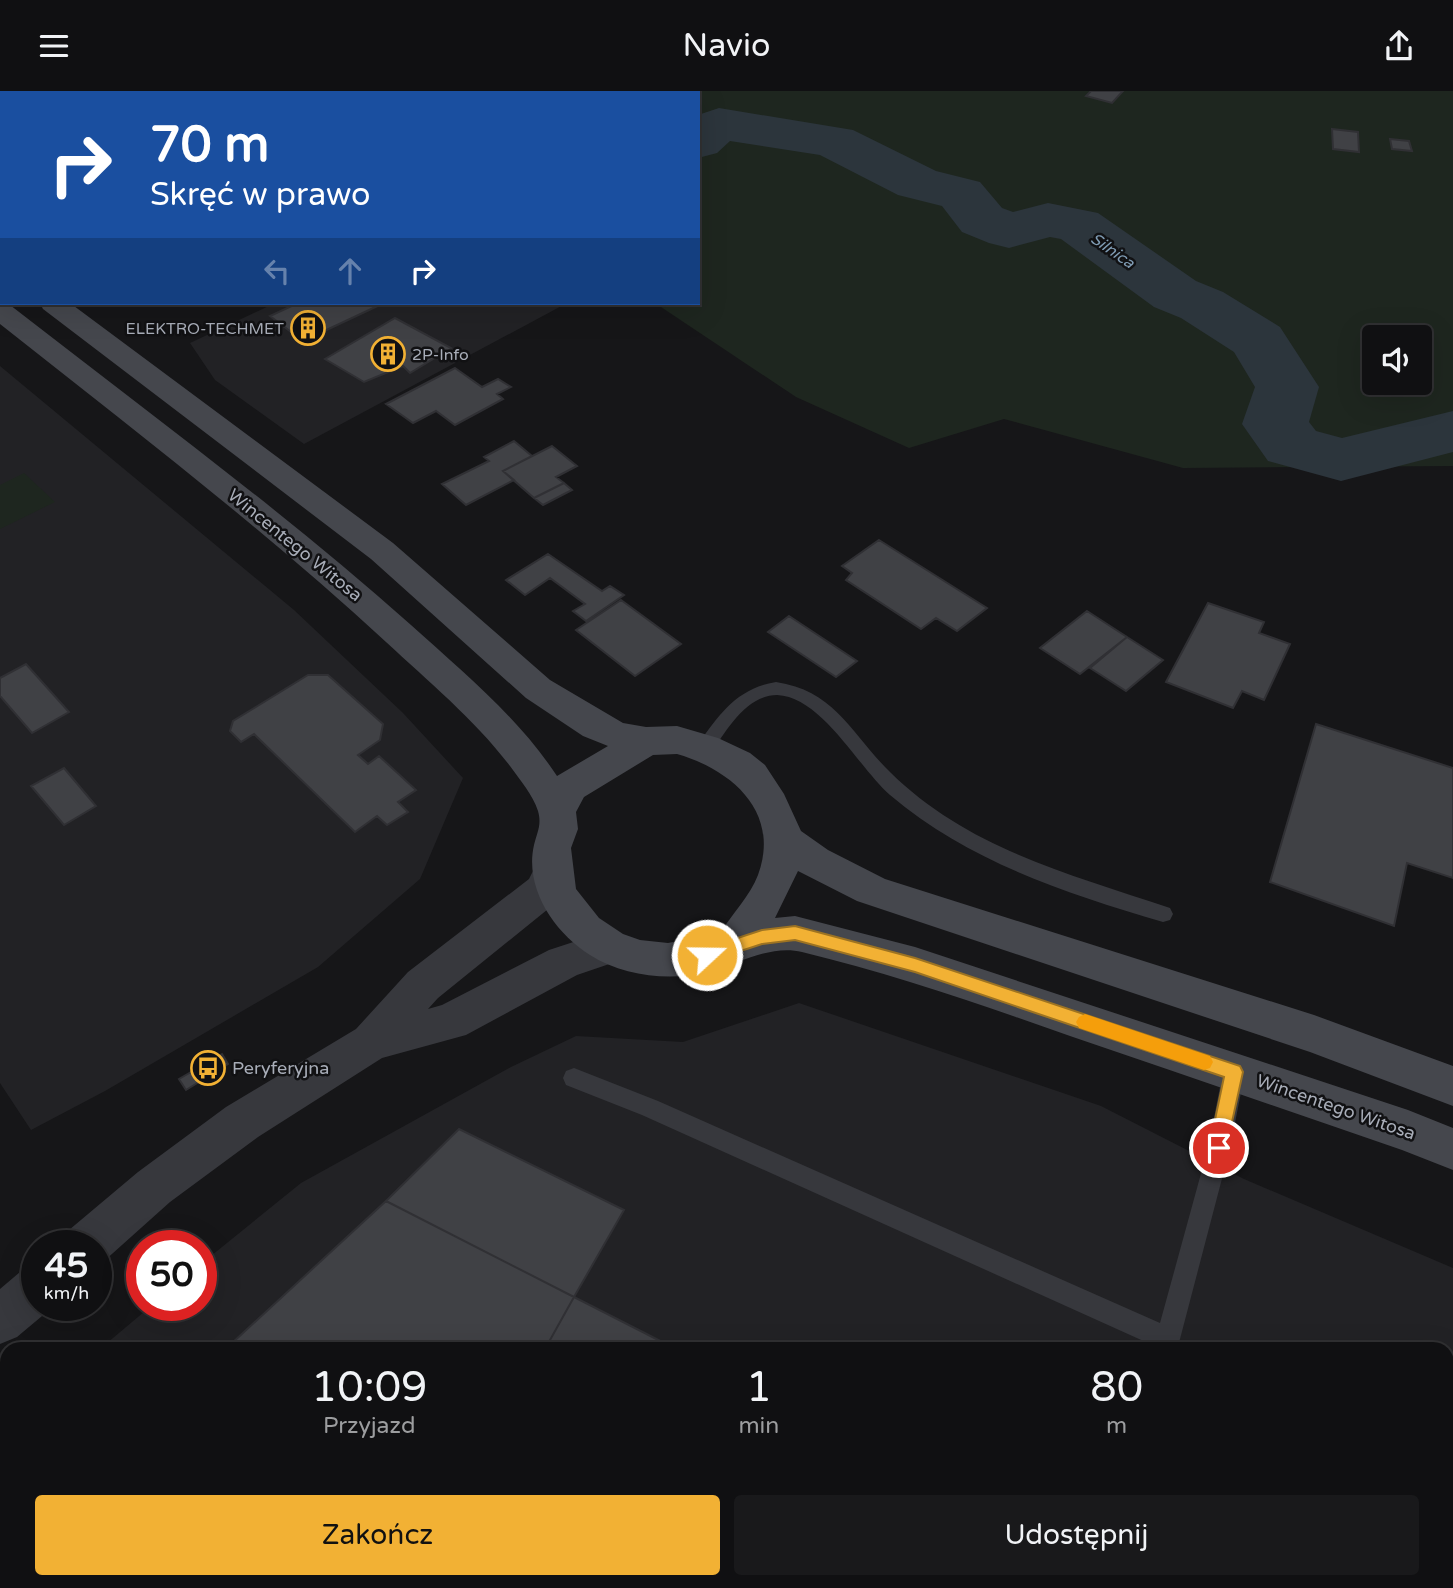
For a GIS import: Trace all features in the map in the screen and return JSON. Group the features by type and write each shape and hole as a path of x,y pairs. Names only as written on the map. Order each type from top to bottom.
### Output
{"main road":[{"path":"56,305 382,551 538,688 596,726 616,735 646,741 677,740 705,748 737,763 752,775 771,804 785,841 778,874 765,901 736,943 707,955 668,960 640,957 610,947 585,930 564,906 552,872 552,848 559,829 557,812 570,787 646,741"},
{"name":"Wincentego Witosa","path":"0,311 344,583 487,716 533,767 547,788 557,812"},
{"path":"785,841 825,867 884,894 1314,1034 1453,1086"},
{"name":"Wincentego Witosa","path":"736,943 795,933 915,965 1408,1131 1453,1149"}],"street":[{"path":"104,1230 154,1187 242,1122 371,1042 423,985 544,890 552,872"},
{"path":"371,1042 451,1022 564,962 610,947"},
{"path":"0,1320 21,1302"}],"lane":[{"path":"705,748 738,703 755,693 770,689 789,690 807,697 827,714 883,776 951,829 991,853 1040,876 1163,914"},
{"path":"574,1078 650,1108 1168,1339 1219,1148 1234,1072"}],"shaded area":[{"path":"700,91 1453,91 1453,466 1183,468 1004,419 909,448 796,397 658,305 700,305"},
{"path":"271,305 563,305 304,444 215,380 190,343"},
{"path":"0,366 294,610 403,713 463,778 420,879 318,967 105,1091 31,1130 0,1083"},
{"path":"24,473 55,502 0,529 0,485"},
{"path":"799,1003 1101,1106 1244,1179 1453,1268 1453,1342 108,1342 133,1321 217,1321 217,1251 301,1183 511,1067 576,1036 683,1042"}],"building":[{"path":"1091,91 1123,91 1112,103 1086,96"},
{"path":"1332,129 1358,132 1359,152 1333,149"},
{"path":"1390,139 1409,141 1412,151 1392,149"},
{"name":"ELEKTRO-TECHMET","path":"294,305 380,305 303,341 270,316"},
{"name":"2P-Info","path":"395,318 451,348 410,373 403,366 364,382 325,359"},
{"path":"455,368 482,387 498,379 511,387 497,394 503,399 455,425 436,411 413,423 386,404"},
{"path":"514,441 532,456 503,471 514,480 466,505 442,484 489,461 484,457"},
{"path":"552,446 577,466 556,477 564,483 534,498 503,471"},
{"path":"564,483 572,490 543,505 534,498"},
{"path":"879,540 987,608 957,631 936,618 921,629 846,580 852,573 842,566"},
{"path":"548,554 602,591 610,586 624,595 586,621 573,611 585,604 550,578 525,595 506,580"},
{"path":"621,600 681,644 635,676 576,630"},
{"path":"1208,603 1264,622 1259,633 1290,644 1264,700 1242,691 1233,708 1166,682"},
{"path":"1087,611 1127,637 1080,674 1040,648"},
{"path":"789,616 857,661 836,677 768,632"},
{"path":"1127,637 1163,660 1126,691 1090,668"},
{"path":"26,664 69,712 32,733 0,696 0,678"},
{"path":"308,675 328,675 383,724 380,740 358,755 368,764 379,756 416,790 398,802 408,812 387,825 377,816 355,832 254,734 241,742 230,731 233,721"},
{"path":"1316,724 1453,768 1453,878 1407,863 1394,926 1270,882"},
{"path":"64,768 96,806 64,825 31,786"},
{"path":"222,1054 228,1064 186,1090 179,1079"},
{"path":"459,1129 624,1210 574,1297 386,1201"},
{"path":"386,1201 574,1297 549,1342 233,1342"},
{"path":"574,1297 662,1342 549,1342"}],"waterway":[{"name":"Silnica","path":"700,140 719,124 834,141 917,183 961,194 982,220 1009,231 1048,220 1078,225 1175,294 1202,305 1258,340 1287,387 1275,424 1292,446 1341,460 1453,431"}],"slow traffic":[{"path":"1085,1022 1204,1062"}],"place":[{"name":"ELEKTRO-TECHMET","path":"308,328"},
{"name":"2P-Info","path":"388,354"},
{"name":"Peryferyjna","path":"208,1068"}],"route":[{"path":"707,955 736,943 795,933 915,965 1234,1072 1219,1148"}]}
